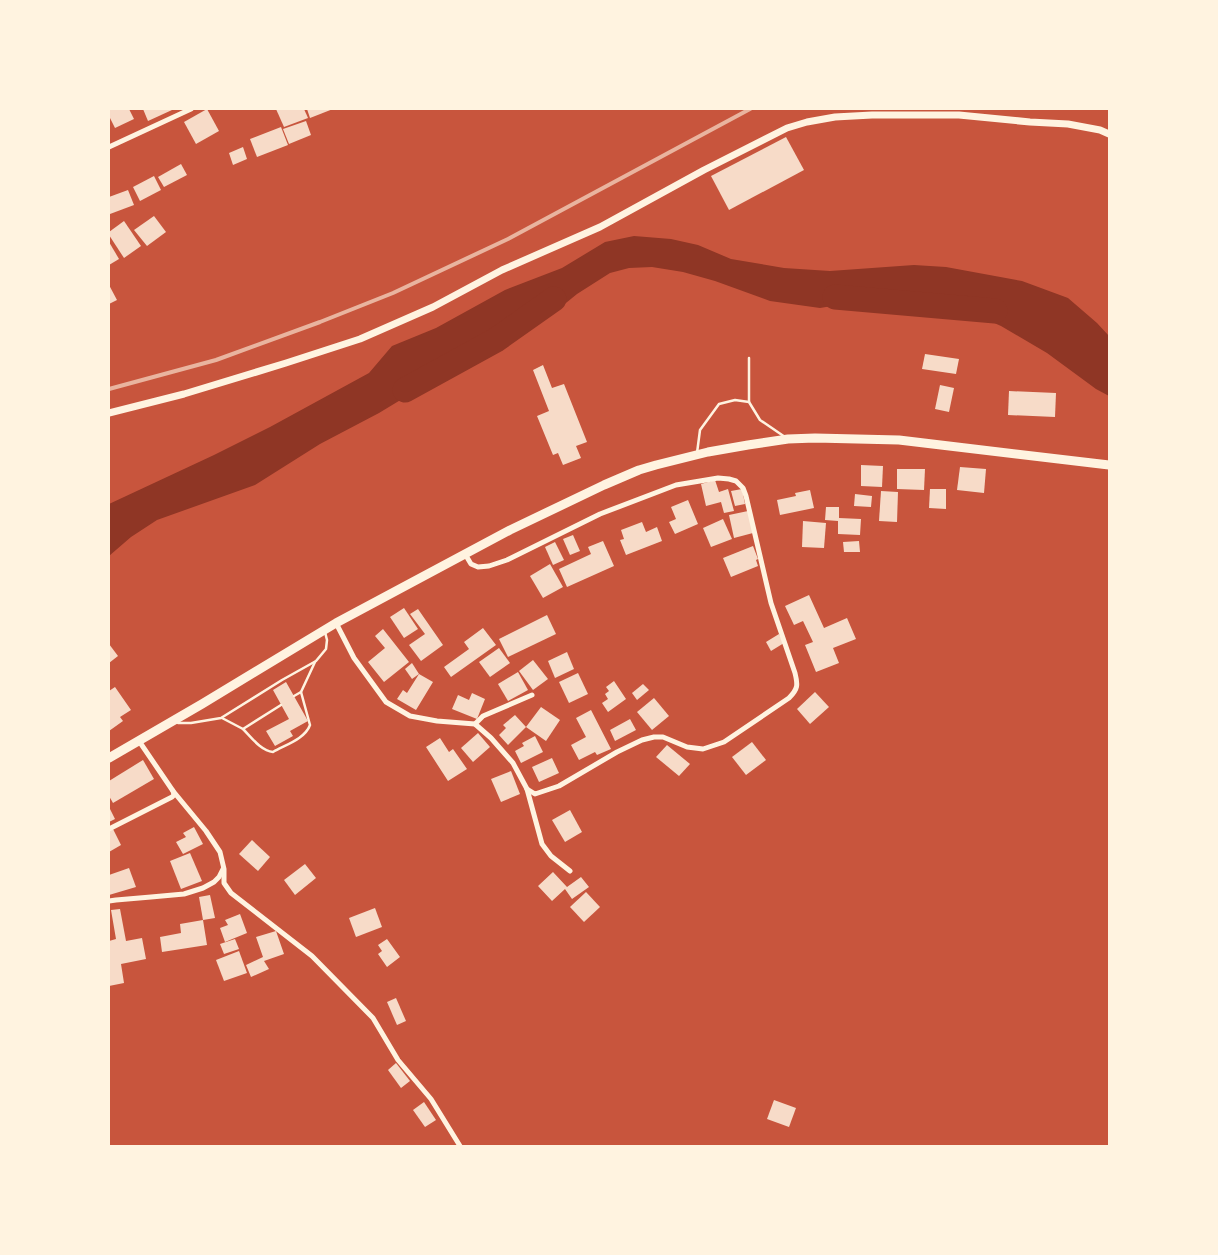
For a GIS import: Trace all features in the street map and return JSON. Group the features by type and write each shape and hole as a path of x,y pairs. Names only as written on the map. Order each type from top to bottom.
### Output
{"main road":[{"path":"109,758 336,623 510,530 622,477 656,465 748,445 788,439 824,438 899,440 1109,465"}],"street":[{"path":"109,147 191,109"},
{"path":"109,413 184,394 360,338 433,307 502,270 600,227 704,170 787,128 807,122 835,117 872,115 959,115 1068,124 1100,130 1109,134"},
{"path":"466,554 471,564 478,567 489,566 507,560 600,514 676,485 729,478 736,481 743,488 746,496 771,603 798,684 789,698 724,742 703,749 687,748 663,737 654,737 642,740 617,752 559,786 535,794 527,789"},
{"path":"336,623 354,658 386,702 410,716 436,721 475,724 491,738 513,762 527,789 542,844 550,856 570,871"},
{"path":"475,724 483,716 532,695"},
{"path":"139,740 173,791 206,831 220,852 224,869 224,883 231,893 312,956 373,1018 398,1060 430,1099 460,1146"},
{"path":"109,829 172,797 173,791"},
{"path":"109,901 184,894 214,882 224,869"}],"lane":[{"path":"749,358 749,402 760,420 788,439"},
{"path":"697,455 700,430 719,404 735,400 749,402"},
{"path":"294,696 301,692 316,661 326,649 327,640 324,630"},
{"path":"174,720 178,723 184,723 221,718 316,661"},
{"path":"221,718 243,728 256,742 268,751 273,752 297,739 306,732 310,725 301,692"},
{"path":"243,728 281,705"}],"shaded area":[{"path":"634,236 671,239 698,245 731,259 784,268 830,271 914,265 946,267 1022,281 1068,298 1109,336 1109,396 1096,389 1047,353 1001,326 940,299 898,295 820,308 770,301 715,281 683,272 652,267 629,268 610,273 577,294 550,316 520,319 486,338 444,365 417,390 379,413 320,444 255,485 157,520 131,537 109,556 109,504 270,427 369,373 392,346 436,328 505,290 562,268 605,242"}],"building":[{"path":"109,109 129,109 134,119 115,128 109,116"},
{"path":"143,109 172,109 172,110 148,121"},
{"path":"207,109 219,131 196,144 184,122"},
{"path":"276,109 304,109 308,118 284,127"},
{"path":"307,109 333,109 310,118"},
{"path":"306,121 311,135 289,144 283,129"},
{"path":"281,127 288,145 257,157 250,139"},
{"path":"786,137 804,170 729,210 711,176"},
{"path":"243,147 247,159 233,165 229,153"},
{"path":"181,164 187,175 164,187 158,177"},
{"path":"154,176 161,190 140,201 133,187"},
{"path":"128,190 134,205 110,214 109,197"},
{"path":"154,216 166,232 147,246 134,230"},
{"path":"124,221 141,246 124,258 109,232"},
{"path":"109,242 119,259 109,265"},
{"path":"109,285 117,300 109,304"},
{"path":"925,354 959,359 956,374 922,369"},
{"path":"543,365 552,388 564,384 587,442 576,446 581,458 563,465 558,453 553,455 537,416 549,411 533,370"},
{"path":"940,385 954,388 949,412 935,409"},
{"path":"1009,391 1056,393 1055,417 1008,415"},
{"path":"861,465 883,466 882,487 861,486"},
{"path":"960,467 986,469 984,493 957,490"},
{"path":"897,469 925,469 924,490 897,489"},
{"path":"715,480 719,492 728,489 734,511 724,513 721,502 706,506 701,484"},
{"path":"742,489 745,504 735,506 731,491"},
{"path":"930,489 946,489 946,509 929,508"},
{"path":"810,490 814,508 780,515 777,500 796,496 795,493"},
{"path":"881,491 898,492 897,522 879,521"},
{"path":"855,494 872,496 871,507 854,506"},
{"path":"688,500 698,524 675,534 669,522 676,519 671,507"},
{"path":"826,507 839,507 839,518 861,519 860,535 838,534 838,521 825,520"},
{"path":"748,511 753,533 734,538 729,515"},
{"path":"723,519 732,539 711,547 703,528"},
{"path":"803,521 826,523 824,548 802,547"},
{"path":"642,522 646,532 657,527 662,541 626,555 620,540 624,539 621,530"},
{"path":"573,535 580,551 570,555 563,539"},
{"path":"603,541 614,566 567,587 559,569 591,554 588,547"},
{"path":"859,541 860,552 844,552 843,542"},
{"path":"555,542 564,560 553,565 545,547"},
{"path":"753,546 758,559 756,560 758,566 731,577 723,558"},
{"path":"550,564 563,587 543,598 530,576"},
{"path":"809,595 824,628 847,618 856,639 833,648 839,663 816,672 805,645 813,642 803,621 794,625 785,606"},
{"path":"404,608 418,629 404,638 390,617"},
{"path":"418,609 443,645 421,661 409,645 425,634 410,614"},
{"path":"547,615 556,634 508,657 499,639"},
{"path":"483,628 496,645 451,677 444,667 469,649 464,642"},
{"path":"383,629 409,662 384,682 368,662 385,648 375,636"},
{"path":"779,634 784,643 771,651 766,642"},
{"path":"109,644 118,656 109,663"},
{"path":"499,648 510,663 490,677 479,662"},
{"path":"567,652 574,669 555,678 548,661"},
{"path":"533,660 548,679 533,690 519,671"},
{"path":"412,663 419,674 412,679 405,669"},
{"path":"518,672 528,690 508,701 498,684"},
{"path":"578,673 588,694 569,703 559,682"},
{"path":"419,674 433,682 416,710 397,699 403,690 407,693"},
{"path":"614,681 626,699 608,712 602,703 608,699 605,694 609,691 606,687"},
{"path":"286,682 308,721 290,731 293,736 275,746 266,731 289,719 273,690"},
{"path":"643,684 649,690 637,700 632,693"},
{"path":"115,687 131,710 120,717 123,721 109,731 109,691"},
{"path":"815,692 829,707 810,724 797,709"},
{"path":"472,693 485,699 477,719 452,709 458,695 469,700"},
{"path":"654,698 669,716 652,730 637,712"},
{"path":"541,707 560,720 546,741 526,727"},
{"path":"591,710 611,749 597,755 595,752 579,760 571,745 586,737 576,718"},
{"path":"515,715 526,727 508,745 499,735 506,728 503,725"},
{"path":"630,719 636,730 615,741 610,730"},
{"path":"478,733 490,747 473,762 461,748"},
{"path":"535,736 543,752 521,763 515,751 524,746 522,743"},
{"path":"440,738 449,752 453,749 467,769 448,781 426,747"},
{"path":"752,742 766,760 746,775 732,757"},
{"path":"667,745 690,764 679,776 656,757"},
{"path":"552,758 559,773 539,782 532,767"},
{"path":"143,760 154,779 113,803 109,796 109,781"},
{"path":"511,771 520,794 501,802 491,779"},
{"path":"109,807 115,819 109,822"},
{"path":"570,810 582,832 565,842 552,820"},
{"path":"194,827 203,844 183,854 176,842 186,837 183,833"},
{"path":"113,829 121,845 109,852 109,831"},
{"path":"252,840 270,857 258,871 239,854"},
{"path":"190,853 202,881 181,889 170,861"},
{"path":"305,864 316,878 295,895 284,880"},
{"path":"129,868 136,887 109,895 109,875"},
{"path":"553,872 567,887 581,877 589,887 572,899 565,889 552,901 538,886"},
{"path":"586,892 600,907 584,922 570,907"},
{"path":"210,895 215,918 203,920 199,897"},
{"path":"375,908 382,927 356,937 349,918"},
{"path":"120,909 126,941 142,938 146,959 121,964 124,983 109,986 109,941 116,939 111,910"},
{"path":"240,914 247,933 225,942 220,928 228,925 225,920"},
{"path":"203,920 207,945 162,952 160,937 181,933 180,924"},
{"path":"276,931 284,954 264,961 269,969 251,977 246,965 263,957 256,937"},
{"path":"235,939 239,949 224,954 220,944"},
{"path":"387,939 400,957 387,967 378,954 382,951 378,945"},
{"path":"239,951 247,973 224,981 216,960"},
{"path":"396,998 406,1021 397,1025 387,1002"},
{"path":"396,1063 410,1081 401,1088 388,1070"},
{"path":"774,1100 796,1108 789,1127 767,1119"},
{"path":"424,1102 436,1120 425,1127 413,1110"}],"waterway":[{"path":"835,297 995,311"},
{"path":"405,390 496,340 554,299"}],"railway":[{"path":"109,389 216,360 393,293 508,239 750,109"}]}
